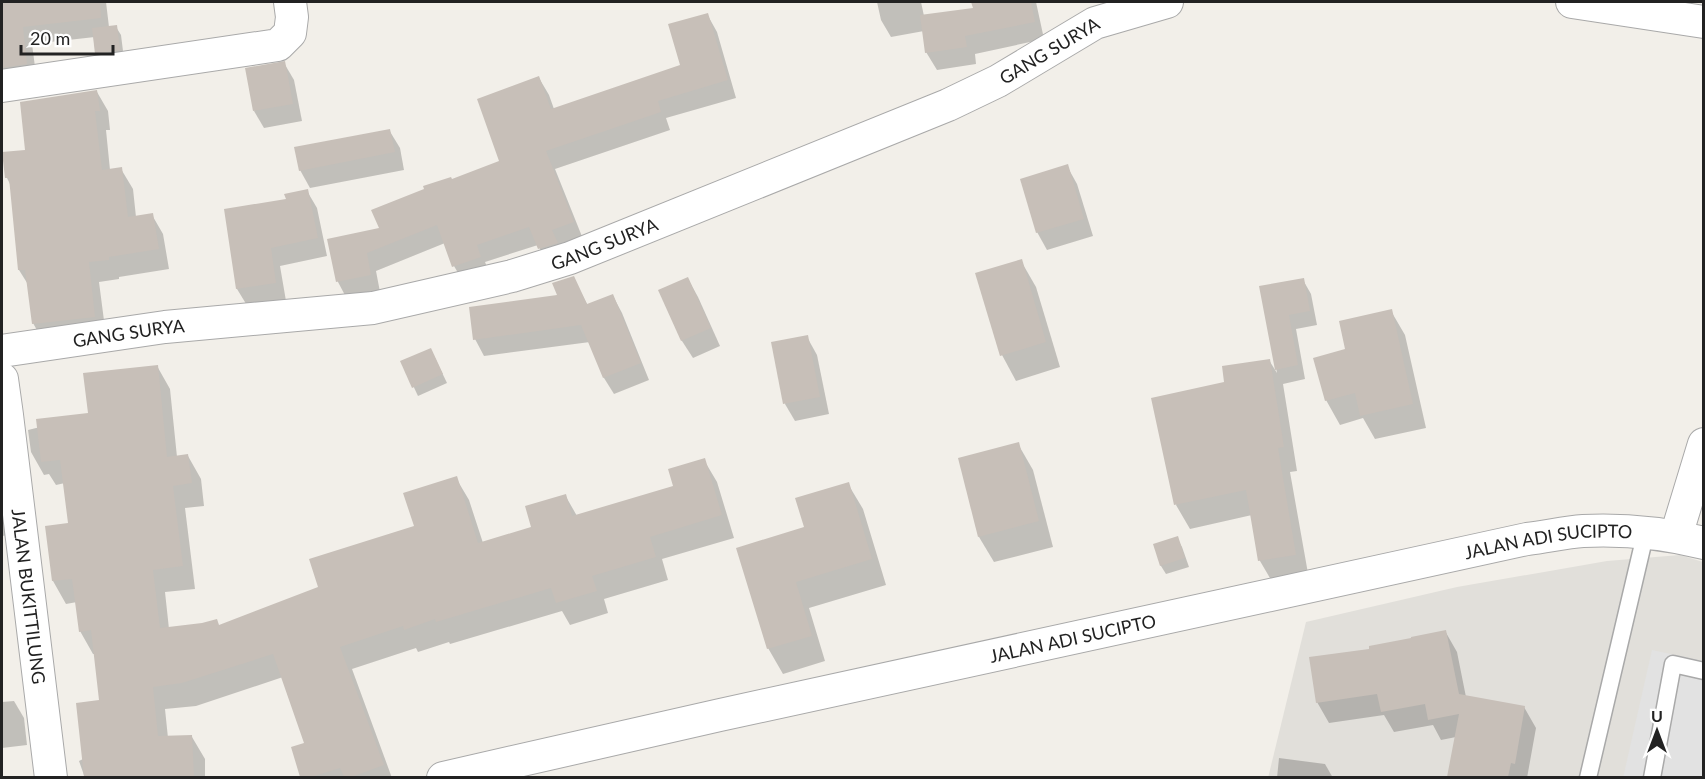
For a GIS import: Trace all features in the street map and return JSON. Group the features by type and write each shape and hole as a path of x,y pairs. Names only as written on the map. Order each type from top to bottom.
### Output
{"street":[{"path":"2,86 278,45 290,33 292,17 290,2"},
{"name":"GANG SURYA","path":"2,351 165,327 373,308 512,276 570,258 625,237 948,105 998,81 1095,23 1167,2"},
{"path":"1572,2 1704,22"},
{"name":"JALAN BUKITTILUNG","path":"2,380 4,416 51,777"},
{"path":"1675,537 1704,444"},
{"name":"JALAN ADI SUCIPTO","path":"443,777 1527,539 1583,531 1675,537"}],"lane":[{"path":"1588,777 1675,537"},
{"path":"1652,777 1673,664 1704,670"}],"shaded area":[{"path":"1680,555 1703,562 1703,777 1268,778 1306,622 1457,587 1607,561"},
{"path":"1652,650 1703,661 1703,777 1623,778"}],"building":[{"path":"2,2 100,2 101,18 23,27 27,64 2,68"},
{"path":"971,2 1031,2 1035,22 965,36 967,47 925,53 920,15 973,8"},
{"path":"708,13 728,80 658,101 661,112 546,151 574,222 552,230 558,243 538,249 529,227 477,245 481,257 452,267 437,225 367,253 371,275 336,282 327,239 379,228 371,210 424,189 423,186 451,177 452,179 499,161 477,99 539,76 551,109 680,65 668,24"},
{"path":"117,25 120,50 95,54 92,28"},
{"path":"285,61 293,104 253,111 245,68"},
{"path":"97,90 100,111 95,111 102,170 122,167 128,217 153,213 159,249 89,262 95,317 32,324 25,270 18,270 9,178 5,178 2,152 25,150 20,102"},
{"path":"390,129 395,152 299,171 294,147"},
{"path":"1068,164 1084,219 1036,233 1020,179"},
{"path":"308,189 318,238 271,248 276,283 236,289 224,209 286,199 284,194"},
{"path":"1022,259 1046,342 1000,356 975,273"},
{"path":"574,276 587,304 613,294 641,363 603,378 581,325 473,340 469,307 557,295 552,283"},
{"path":"688,277 711,328 681,341 658,290"},
{"path":"1304,278 1310,311 1289,315 1298,365 1275,370 1259,286"},
{"path":"1392,309 1413,404 1360,416 1355,393 1325,401 1313,358 1345,349 1339,321"},
{"path":"808,335 820,397 783,404 771,342"},
{"path":"431,348 443,374 412,388 400,361"},
{"path":"1270,359 1284,447 1278,448 1296,555 1258,561 1246,490 1174,505 1151,398 1224,382 1222,366"},
{"path":"158,365 167,457 188,454 192,483 173,486 183,566 153,570 160,628 217,619 219,625 318,587 309,559 414,526 403,493 457,476 478,543 531,527 525,506 566,494 572,516 673,486 668,469 705,458 722,515 650,537 656,557 592,576 597,591 556,603 551,588 436,622 435,619 404,630 403,626 340,647 384,765 351,777 344,777 340,768 311,777 300,777 291,747 304,743 273,654 182,683 153,687 158,736 192,735 194,777 84,777 76,703 99,700 91,630 79,632 72,579 52,581 45,526 68,523 60,460 41,462 36,419 88,413 83,373"},
{"path":"1019,442 1039,521 978,537 958,458"},
{"path":"849,482 872,559 796,582 812,636 767,649 736,548 804,527 795,498"},
{"path":"1178,536 1185,558 1160,566 1153,544"},
{"path":"1446,630 1459,694 1525,706 1515,764 1511,763 1508,777 1447,777 1459,714 1428,720 1425,704 1381,712 1377,694 1316,703 1309,657 1369,649 1369,646"}]}
